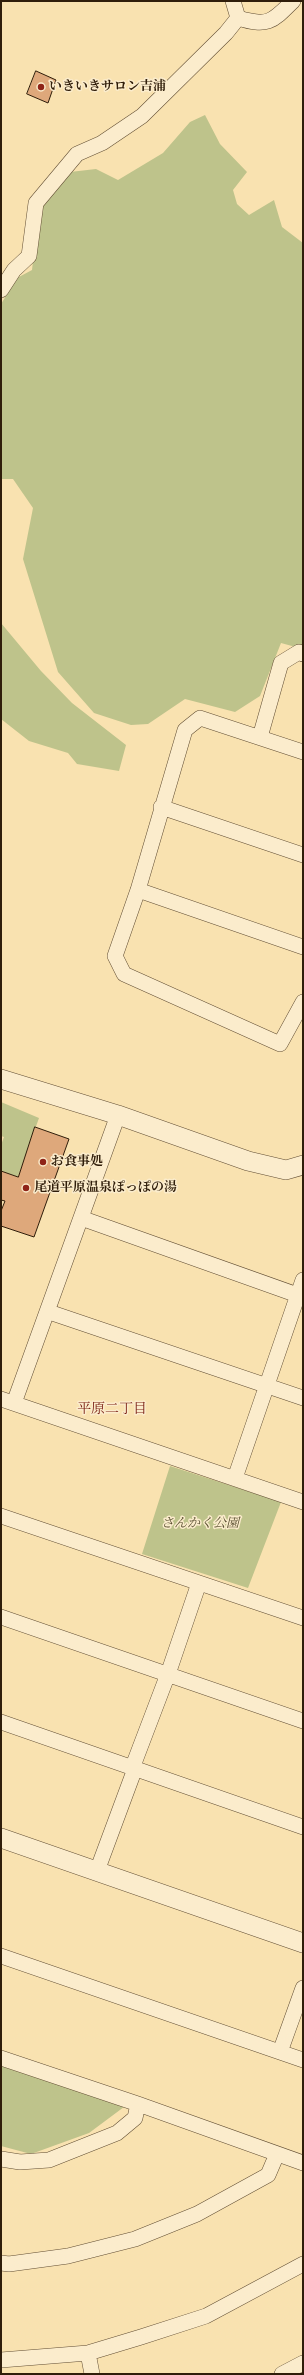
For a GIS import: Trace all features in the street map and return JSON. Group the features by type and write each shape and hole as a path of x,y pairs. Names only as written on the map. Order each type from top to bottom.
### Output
{"street":[{"path":"233,1 238,18"},
{"path":"238,18 257,24 275,19 293,1"},
{"path":"1,290 14,270 29,256 36,203 77,154 102,143 142,116 238,18"},
{"path":"260,737 281,662 299,652 303,654"},
{"path":"303,752 200,718 185,730 161,807 138,890 115,956 124,974 280,1044 303,1002"},
{"path":"161,807 303,855"},
{"path":"138,890 303,947"},
{"path":"1,1066 58,1084 118,1115"},
{"path":"1,1079 118,1115 248,1162 286,1170 303,1165"},
{"path":"118,1115 80,1218 49,1312 8,1401 303,1502"},
{"path":"80,1218 300,1296"},
{"path":"235,1478 300,1296 303,1280"},
{"path":"49,1312 303,1398"},
{"path":"1,1516 303,1618"},
{"path":"97,1871 133,1774 134,1766 168,1674 199,1583"},
{"path":"1,1617 303,1721"},
{"path":"1,1722 134,1766 303,1827"},
{"path":"1,1838 303,1943"},
{"path":"1,1956 303,2060"},
{"path":"280,2052 303,1988"},
{"path":"1,2058 138,2104 303,2163"},
{"path":"1,2159 20,2162 49,2160 117,2133 135,2118 138,2104"},
{"path":"1,2263 9,2264 68,2256 135,2239 197,2214 268,2175 277,2154"},
{"path":"1,2360 88,2353 206,2316 303,2264"},
{"path":"88,2353 92,2374"},
{"path":"282,2374 303,2362"}],"green space":[{"path":"205,115 220,144 247,172 233,190 237,204 249,215 274,200 282,227 303,243 303,649 281,643 260,696 235,712 185,699 148,724 131,725 94,713 58,672 23,559 33,508 13,479 1,479 1,304 17,278 32,270 39,207 70,172 96,169 118,180 163,153 190,122"},
{"path":"1,623 41,671 72,703 126,745 119,771 77,764 68,753 29,741 1,719"},
{"path":"1,1102 39,1118 18,1177 1,1171 1,1145 4,1137 1,1136"},
{"name":"さんかく公園","path":"170,1466 281,1502 248,1588 142,1554"},
{"path":"1,2064 128,2104 89,2133 31,2154 1,2146"}],"building":[{"name":"いきいきサロン吉浦","path":"36,71 56,80 48,103 27,94"},
{"name":"尾道平原温泉ぽっぽの湯","path":"35,1127 69,1139 34,1237 1,1226 1,1211 5,1201 1,1200 1,1171 18,1177"}],"place":[{"name":"いきいきサロン吉浦","path":"41,87"},
{"name":"お食事処","path":"43,1162"},
{"name":"尾道平原温泉ぽっぽの湯","path":"26,1188"}],"district":[{"name":"平原二丁目","path":"112,1409"}]}
